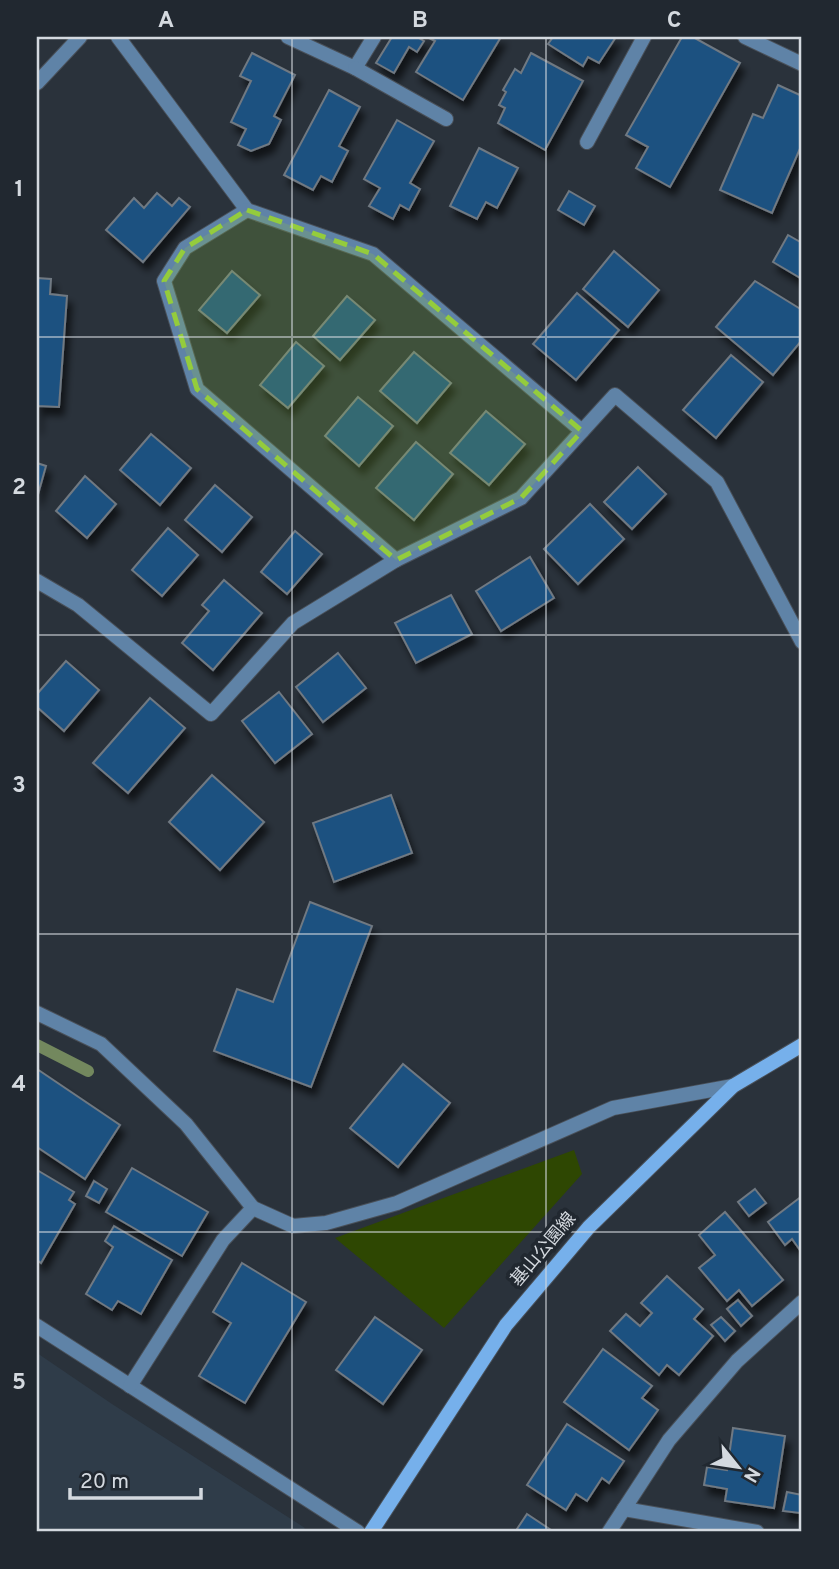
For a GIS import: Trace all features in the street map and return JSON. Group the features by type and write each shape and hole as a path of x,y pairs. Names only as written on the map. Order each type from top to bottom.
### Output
{"main road":[{"name":"基山公園線","path":"371,1532 506,1325 589,1227 733,1086 802,1045"}],"street":[{"path":"37,83 80,37"},
{"path":"118,37 247,210 373,254 582,431"},
{"path":"288,37 355,68 446,119"},
{"path":"355,68 374,37"},
{"path":"587,142 644,37"},
{"path":"746,37 802,64"},
{"path":"247,210 185,248 164,281 197,389 396,560"},
{"path":"37,580 78,604 211,714 293,623 396,560 521,498 615,395 717,482 802,642"},
{"path":"37,1013 101,1044 186,1124 253,1208 293,1226 326,1223 397,1203 613,1108 733,1086"},
{"path":"130,1386 223,1240 253,1208"},
{"path":"609,1532 669,1440 737,1361 802,1302"},
{"path":"37,1325 358,1532"},
{"path":"624,1509 757,1532"}],"highlighted area":[{"path":"247,210 373,254 582,431 521,498 396,560 197,389 164,281 185,248"}],"shaded area":[{"path":"37,1353 305,1528 301,1532 37,1532"}],"green space":[{"path":"574,1150 582,1174 444,1328 335,1238"}],"building":[{"path":"392,37 417,37 424,41 417,52 409,47 394,73 376,63"},
{"path":"427,37 501,37 463,100 416,72 435,41"},
{"path":"553,37 616,37 599,63 588,57 583,66 548,44"},
{"path":"682,37 693,37 740,63 670,187 636,168 648,147 626,135"},
{"path":"252,53 295,75 274,116 281,120 269,144 251,151 238,145 246,129 231,122 251,81 240,76"},
{"path":"531,53 583,81 545,150 498,123 505,108 499,105 506,92 503,90 515,69 521,73"},
{"path":"778,85 802,96 802,144 772,213 720,190 753,114 763,118"},
{"path":"329,90 360,107 339,146 348,151 332,182 321,176 313,190 284,175"},
{"path":"397,120 434,141 410,183 420,189 409,210 400,205 393,219 369,206 380,188 364,179"},
{"path":"479,148 518,168 497,208 486,202 477,219 450,206"},
{"path":"569,191 595,206 584,225 558,210"},
{"path":"157,193 172,206 179,198 190,207 143,262 106,230 134,198 144,208"},
{"path":"788,235 802,243 802,279 773,262"},
{"path":"614,251 659,290 628,327 583,289"},
{"path":"232,271 260,295 227,333 199,310"},
{"path":"37,278 51,279 50,294 67,296 59,407 38,406 37,427"},
{"path":"755,281 802,310 802,340 773,375 716,327"},
{"path":"577,293 619,330 576,380 533,344"},
{"path":"347,296 375,320 340,360 313,336"},
{"path":"296,342 324,366 288,408 260,385"},
{"path":"414,352 451,383 417,423 380,391"},
{"path":"731,355 763,382 716,438 683,410"},
{"path":"358,397 393,426 359,466 325,436"},
{"path":"486,411 525,444 489,485 450,453"},
{"path":"151,434 191,468 160,505 120,470"},
{"path":"416,442 453,474 414,520 376,488"},
{"path":"37,463 46,466 37,498"},
{"path":"638,467 666,494 632,529 604,502"},
{"path":"85,476 116,504 87,538 56,511"},
{"path":"215,485 252,517 222,552 185,520"},
{"path":"590,504 624,539 578,584 544,549"},
{"path":"168,528 198,555 162,596 132,570"},
{"path":"295,531 322,554 287,594 261,572"},
{"path":"530,557 554,598 501,631 476,591"},
{"path":"224,580 262,613 213,670 182,643 209,611 202,605"},
{"path":"451,595 472,634 416,663 395,623"},
{"path":"338,653 366,688 323,722 296,687"},
{"path":"66,661 99,690 64,731 37,707 37,694"},
{"path":"279,692 312,734 275,763 242,721"},
{"path":"150,698 185,728 128,793 93,763"},
{"path":"212,775 264,822 220,870 169,822"},
{"path":"391,795 412,853 334,882 313,823"},
{"path":"310,902 372,926 311,1087 214,1051 237,989 273,1002"},
{"path":"403,1064 450,1103 398,1167 350,1128"},
{"path":"37,1069 120,1125 85,1179 37,1147"},
{"path":"132,1168 208,1212 182,1256 106,1212"},
{"path":"37,1170 74,1192 69,1200 75,1204 41,1263 37,1260"},
{"path":"94,1181 107,1189 99,1203 86,1196"},
{"path":"755,1189 766,1203 749,1216 738,1202"},
{"path":"802,1196 802,1253 792,1239 785,1245 768,1222"},
{"path":"725,1212 783,1280 752,1306 739,1290 727,1301 699,1268 715,1255 699,1235"},
{"path":"114,1226 172,1260 141,1314 118,1301 112,1310 86,1294 113,1247 105,1241"},
{"path":"242,1263 306,1302 245,1403 199,1376 231,1323 213,1312"},
{"path":"667,1276 703,1309 694,1319 713,1336 679,1375 667,1365 659,1375 610,1331 626,1314 640,1326 652,1313 641,1303"},
{"path":"738,1300 752,1316 741,1326 727,1309"},
{"path":"375,1317 422,1350 383,1404 336,1370"},
{"path":"721,1317 735,1331 725,1341 711,1325"},
{"path":"603,1349 652,1386 642,1398 658,1410 629,1450 564,1402"},
{"path":"567,1424 624,1461 609,1483 602,1478 587,1501 576,1494 566,1510 527,1485"},
{"path":"733,1428 785,1436 774,1508 725,1501 727,1489 704,1485 707,1467 727,1470"},
{"path":"787,1492 802,1495 800,1513 783,1511"},
{"path":"527,1514 554,1532 515,1532"}],"waterway":[{"path":"37,1045 88,1071"}]}
